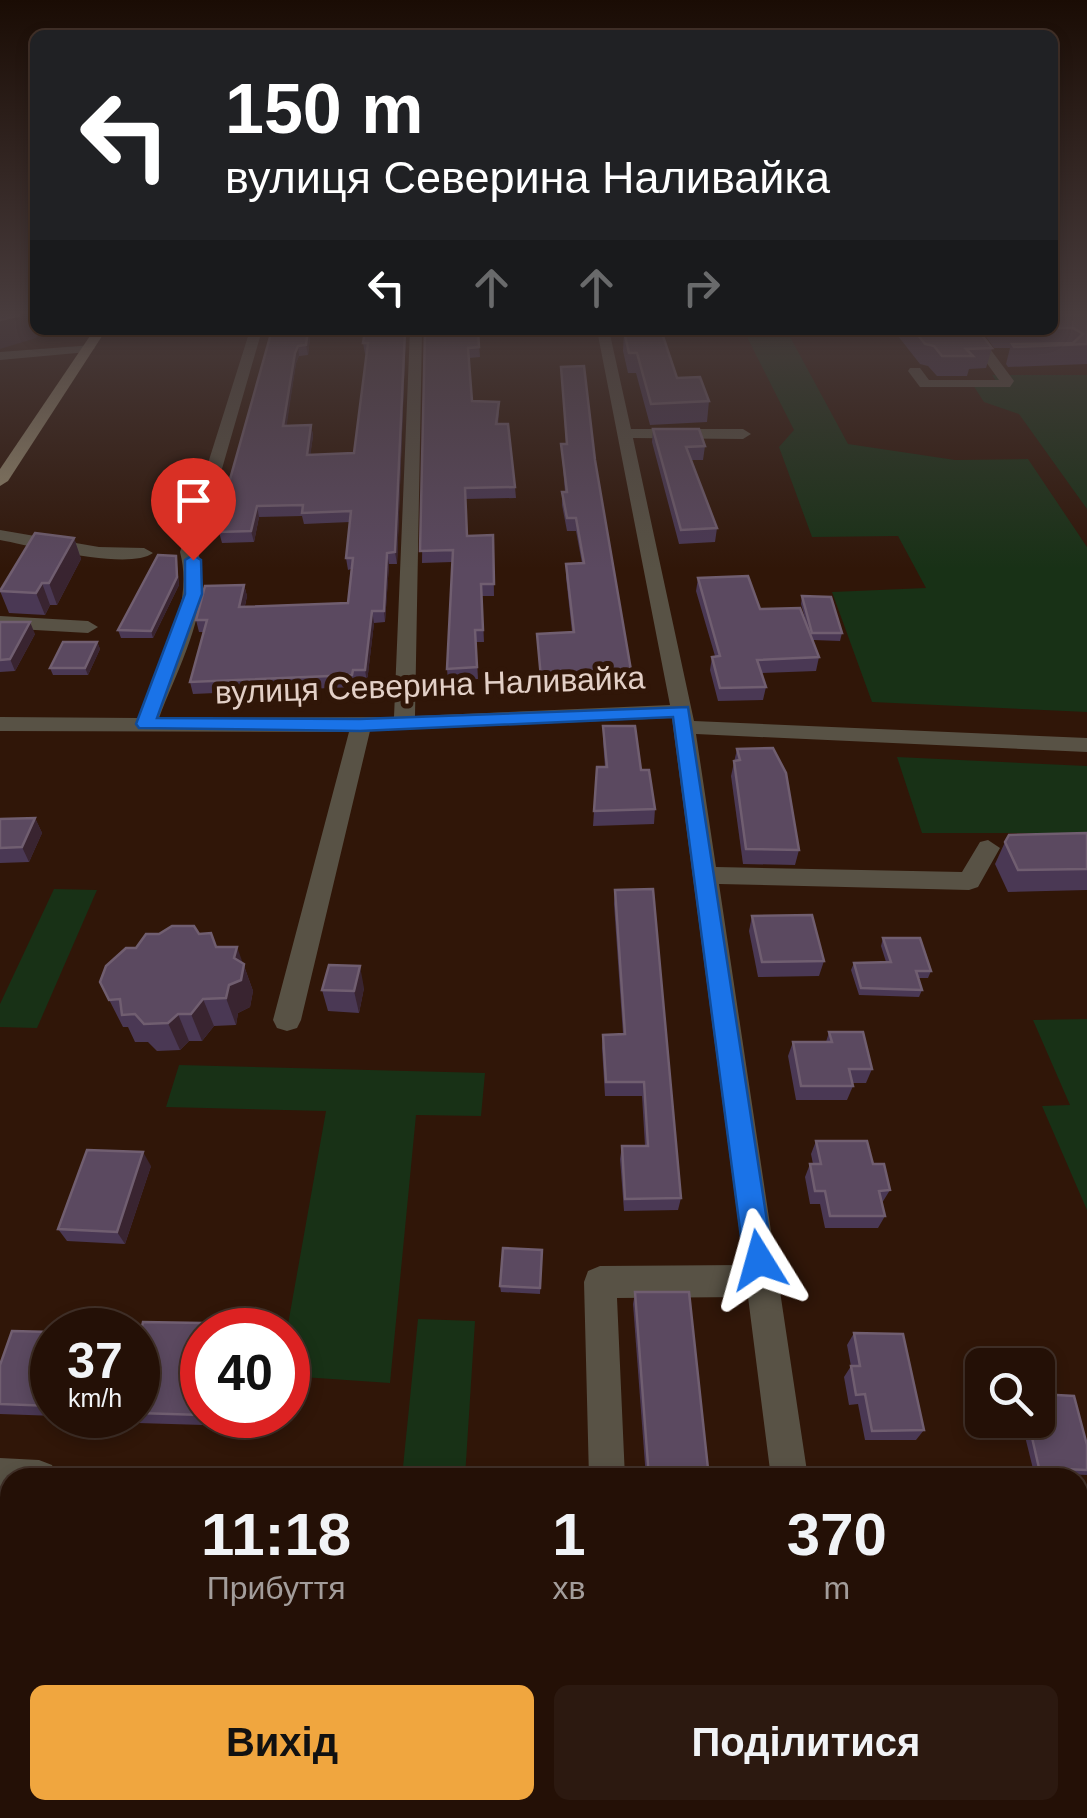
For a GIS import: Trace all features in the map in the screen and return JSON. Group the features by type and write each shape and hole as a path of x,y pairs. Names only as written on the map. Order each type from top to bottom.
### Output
{"main road":[{"path":"0,481 54,400"}],"street":[{"path":"146,724 193,594 196,569 188,552 235,400"},
{"path":"404,723 414,400"},
{"path":"617,400 683,719 789,1468"},
{"path":"623,432 743,434"},
{"path":"0,535 32,549 144,554"},
{"path":"0,622 88,628"},
{"name":"вулиця Северина Наливайка","path":"0,724 360,725 683,719 1087,745"},
{"path":"287,1020 348,788 360,725"},
{"path":"704,875 969,881 988,848"},
{"path":"607,1468 600,1282 762,1281"}],"green space":[{"path":"779,400 824,400 848,444 955,460 1028,459 1087,547 1087,712 872,702 832,592 926,588 898,536 812,537 779,447 794,430"},
{"path":"1087,400 1087,509 1019,414 984,402"},
{"path":"897,757 1087,766 1087,833 922,833"},
{"path":"54,889 97,890 37,1028 0,1027 0,1004"},
{"path":"1087,1019 1087,1210 1042,1106 1070,1105 1033,1020"},
{"path":"179,1065 485,1073 481,1116 416,1115 390,1383 310,1378 310,1308 291,1308 326,1111 166,1107"},
{"path":"418,1319 475,1321 466,1468 403,1468"}],"building":[{"path":"252,400 287,400 283,426 311,425 307,455 354,453 361,400 402,400 395,552 387,553 384,611 372,611 365,670 353,670 352,675 190,682 207,620 196,620 205,586 244,585 239,607 348,603 353,558 346,558 351,511 302,513 303,505 257,506 251,531 219,532 228,498 225,497"},
{"path":"423,400 499,402 496,424 508,424 515,487 465,488 467,536 493,535 494,584 481,584 483,630 475,630 477,667 447,669 453,550 420,551"},
{"path":"564,400 588,400 632,676 541,678 537,634 574,632 566,564 584,563 576,518 567,518 562,492 567,492 561,444 567,444"},
{"path":"650,400 709,401 651,404"},
{"path":"653,429 699,429 705,446 686,447 717,528 681,530"},
{"path":"35,533 74,538 49,583 42,583 36,593 0,591"},
{"path":"158,555 176,556 177,577 151,631 118,630"},
{"path":"748,576 760,609 800,608 819,657 757,660 766,687 720,688 712,657 720,656 698,578"},
{"path":"802,596 831,597 842,633 812,633"},
{"path":"0,622 30,622 10,659 0,660"},
{"path":"63,642 97,642 85,668 50,668"},
{"path":"603,726 635,726 641,770 649,770 655,809 594,811 597,767 607,767"},
{"path":"773,748 786,773 799,850 746,849 734,761 740,760 737,749"},
{"path":"35,818 22,847 0,848 0,819"},
{"path":"1087,833 1087,869 1018,870 1005,842 1009,835"},
{"path":"653,889 681,1198 625,1199 622,1146 648,1146 644,1082 606,1082 603,1035 625,1034 615,890"},
{"path":"812,915 824,961 762,962 752,916"},
{"path":"172,926 194,926 199,934 211,933 216,947 237,947 234,958 244,964 241,980 229,985 226,998 203,999 191,1014 178,1014 168,1023 144,1024 135,1014 122,1015 120,999 109,1000 100,982 106,966 126,948 136,948 146,934 159,934"},
{"path":"883,938 920,938 931,971 916,971 922,990 861,988 854,963 891,962"},
{"path":"329,965 360,966 354,991 322,990"},
{"path":"829,1032 863,1032 872,1069 849,1069 853,1086 801,1086 793,1042 832,1042"},
{"path":"816,1141 867,1141 873,1164 884,1164 890,1190 879,1191 885,1216 830,1216 825,1191 815,1191 810,1164 821,1164"},
{"path":"87,1150 143,1152 117,1232 58,1229"},
{"path":"503,1248 542,1250 540,1288 500,1286"},
{"path":"635,1292 689,1292 708,1468 648,1468"},
{"path":"160,1322 180,1323 180,1414 160,1414"},
{"path":"12,1331 30,1331 30,1405 0,1404 0,1365"},
{"path":"854,1333 903,1334 924,1430 872,1431 865,1394 856,1395 851,1366 860,1366"},
{"path":"1055,1395 1074,1396 1087,1445 1087,1468 1039,1468 1032,1438 1055,1438"}],"route":[{"path":"193,560 193,594 146,724 360,725 682,711 759,1260"}]}
